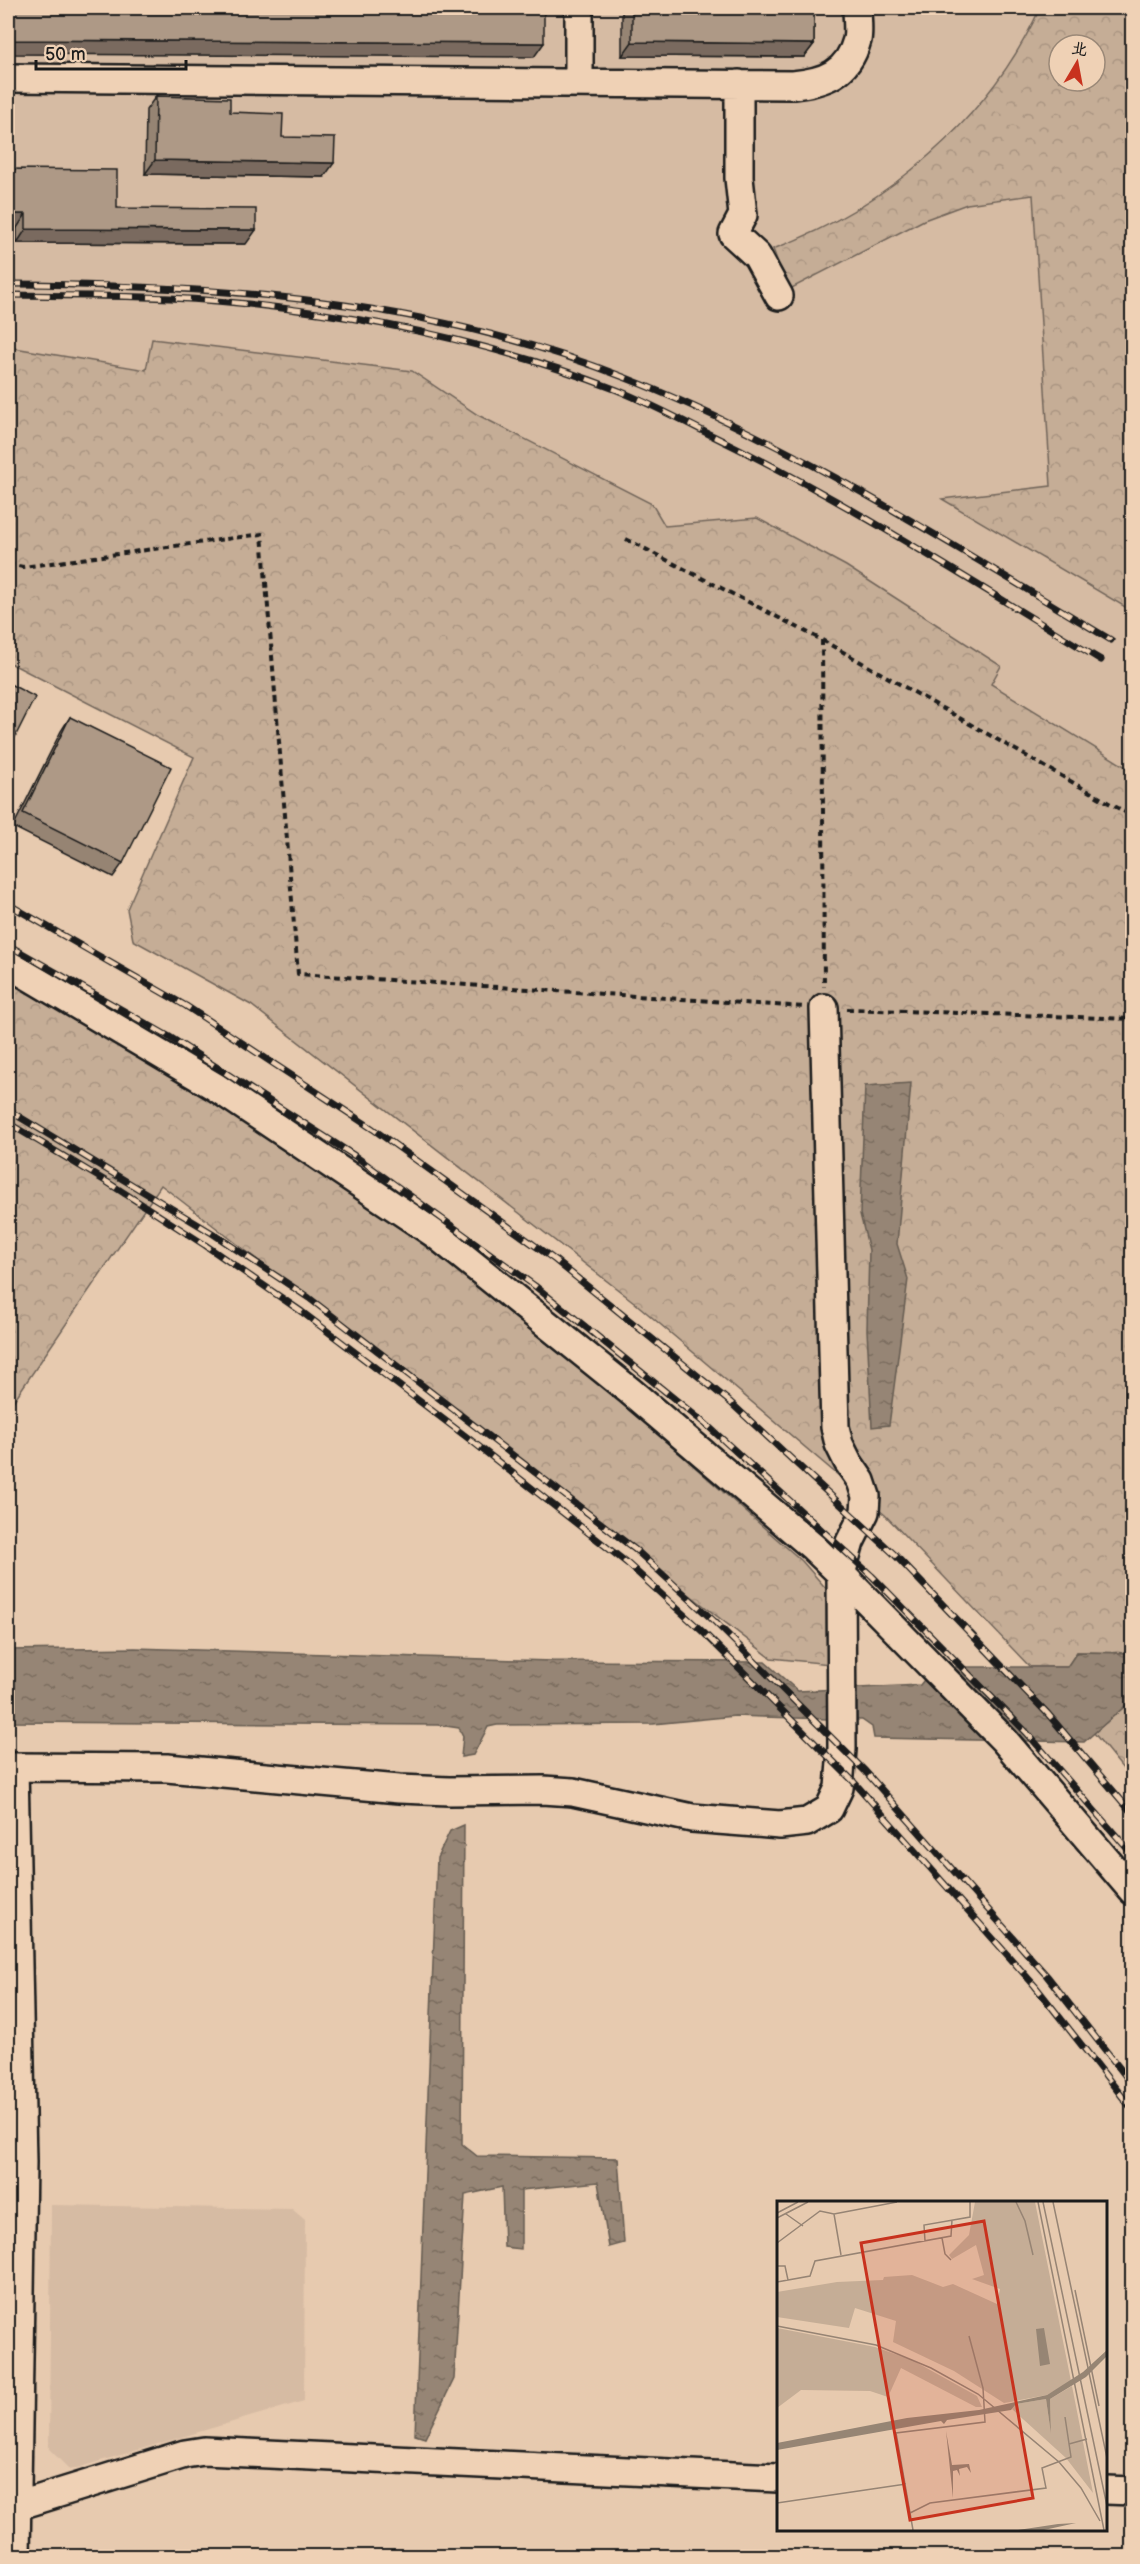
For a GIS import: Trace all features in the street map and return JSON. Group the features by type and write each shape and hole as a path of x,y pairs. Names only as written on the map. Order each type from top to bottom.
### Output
{"street":[{"path":"579,8 579,83"},
{"path":"8,78 739,84 819,82 844,67 857,40 857,8"},
{"path":"739,84 739,178 743,215 733,234 757,256 779,296"},
{"path":"8,964 214,1086 435,1234 630,1391 841,1574 864,1600 934,1667 1004,1740 1132,1890"},
{"path":"16,2556 14,2238 21,2080 14,1767 167,1768 399,1789 573,1792 692,1818 792,1824 818,1817 829,1809 835,1799 841,1777 841,1574 850,1542 865,1512 866,1496 861,1481 839,1444 835,1427 824,1008"},
{"path":"17,2506 185,2454 204,2451 777,2478"},
{"path":"1107,2490 1132,2491"}],"path":[{"path":"8,564 23,567 262,534 298,974 824,1008 1132,1019"},
{"path":"626,539 822,640 1132,816"},
{"path":"822,640 824,1008"}],"shaded area":[{"path":"8,8 1040,8 1026,38 982,102 926,158 865,204 773,250 789,290 924,220 967,204 1033,195 1051,486 943,499 1132,611 1132,762 1130,769 991,684 1000,667 757,518 664,526 478,415 412,371 152,339 146,370 8,347"},
{"path":"51,2205 292,2209 305,2220 304,2401 70,2470 49,2449"}],"green space":[{"path":"1040,8 1132,8 1132,611 942,499 1051,486 1033,195 967,204 924,220 788,290 773,249 815,231 856,209 894,183 964,122 993,86 1019,48"},
{"path":"152,339 412,371 478,415 652,504 665,526 757,518 846,566 1001,666 991,684 1129,769 1132,762 1132,1653 1077,1652 1067,1667 1030,1667 885,1515 634,1302 251,1005 133,940 127,909 194,757 8,662 8,347 146,370"},
{"path":"8,980 273,1135 534,1326 802,1561 830,1593 830,1664 771,1658 161,1185 8,1409"},
{"path":"1132,1700 1132,1780 1094,1733"}],"water":[{"path":"911,1083 897,1244 908,1279 889,1425 872,1427 867,1330 869,1250 860,1214 865,1086"},
{"path":"135,1648 552,1661 765,1662 798,1691 920,1685 934,1667 1067,1667 1077,1652 1132,1653 1132,1700 1084,1742 874,1738 872,1727 862,1720 735,1716 653,1724 497,1725 488,1727 473,1755 461,1757 463,1736 459,1728 439,1725 8,1722 8,1650"},
{"path":"464,1825 462,2144 477,2156 618,2158 624,2243 609,2247 598,2182 521,2190 521,2249 504,2247 502,2187 465,2195 454,2379 425,2438 415,2435 437,1858 450,1831"}],"building":[{"path":"8,8 544,8 544,43 8,40"},
{"path":"632,8 814,8 814,44 632,42"},
{"path":"156,96 230,98 230,112 283,114 282,137 335,138 334,163 155,160"},
{"path":"8,169 117,170 117,208 256,209 256,230 26,229 26,214 8,214"},
{"path":"8,683 35,697 8,751"},
{"path":"70,717 171,767 123,863 23,813"}],"railway":[{"path":"8,284 166,288 244,293 322,302 399,314 475,330 551,351 626,378 752,434 933,533 1111,640"},
{"path":"8,295 181,299 238,303 334,315 478,345 571,373 653,406 763,461 861,515 1101,660"},
{"path":"8,904 186,1006 373,1129 555,1260 730,1402 894,1554 1048,1714 1132,1813"},
{"path":"8,945 168,1036 355,1156 535,1286 708,1426 872,1576 1027,1733 1132,1854"},
{"path":"8,1110 212,1233 309,1298 637,1551 714,1621 865,1771 1047,1976 1132,2084"},
{"path":"8,1123 107,1182 205,1245 302,1312 627,1563 703,1632 853,1781 1035,1986 1132,2109"}]}
